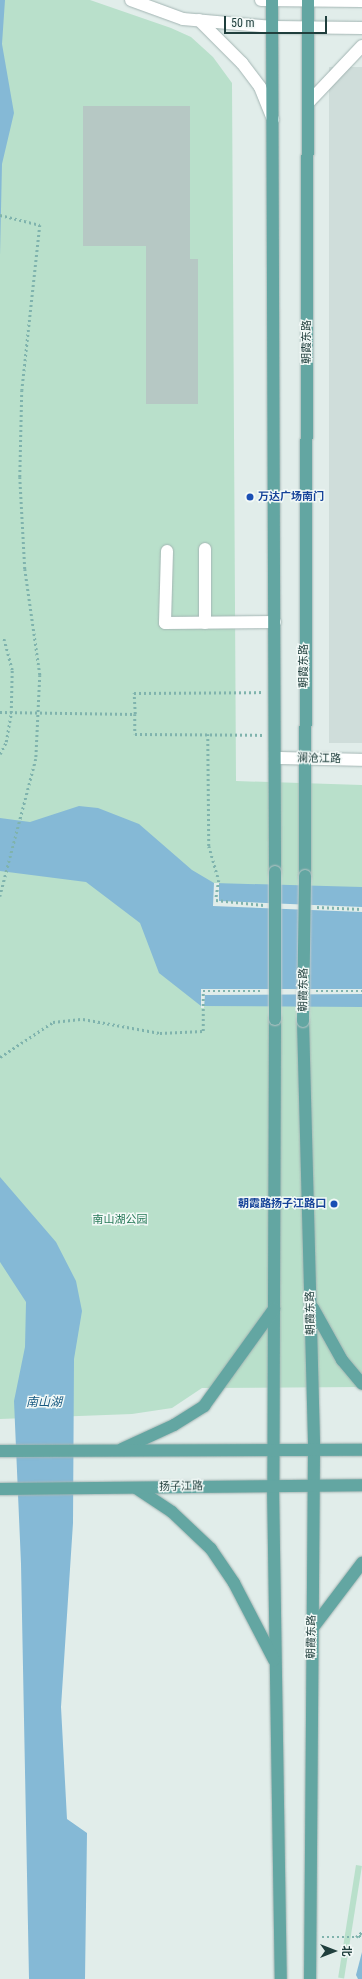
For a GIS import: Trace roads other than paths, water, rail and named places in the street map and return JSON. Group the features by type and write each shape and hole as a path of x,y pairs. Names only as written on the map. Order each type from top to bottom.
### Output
{"main road":[{"path":"268,0 273,27 275,622 273,1485 281,1979"},
{"name":"朝霞东路","path":"308,1 309,102 303,1021 314,1451 309,1937 310,1979"},
{"path":"310,1301 342,1360 362,1384"},
{"path":"119,1450 174,1425 204,1406 274,1309"},
{"path":"4,1450 362,1450"},
{"name":"扬子江路","path":"4,1489 83,1489 314,1484 362,1485"},
{"path":"136,1488 172,1512 211,1549 234,1583 276,1663"},
{"path":"312,1629 362,1563"}],"street":[{"path":"131,0 183,19 273,27 362,28"},
{"path":"268,0 362,1"},
{"path":"199,20 242,63 260,87 273,120"},
{"path":"309,102 362,46"},
{"path":"205,549 205,623"},
{"path":"167,551 165,623 275,622"},
{"name":"澜沧江路","path":"275,758 362,760"}],"water":[{"path":"0,0 5,0 2,44 14,113 2,164 0,256"},
{"path":"79,806 98,808 139,824 192,870 214,883 362,887 362,1007 201,1006 159,973 140,923 86,882 0,871 0,818 30,822"},
{"name":"南山湖","path":"0,1177 56,1242 76,1281 82,1311 74,1359 73,1523 61,1707 67,1819 87,1833 85,1979 29,1979 21,1564 14,1401 25,1347 26,1302 0,1262"},
{"path":"362,1952 362,1979 358,1979 356,1975"}],"place":[{"name":"万达广场南门","path":"250,497"},
{"name":"朝霞路扬子江路口","path":"334,1204"}],"park label":[{"name":"南山湖公园","path":"120,1220"}]}
